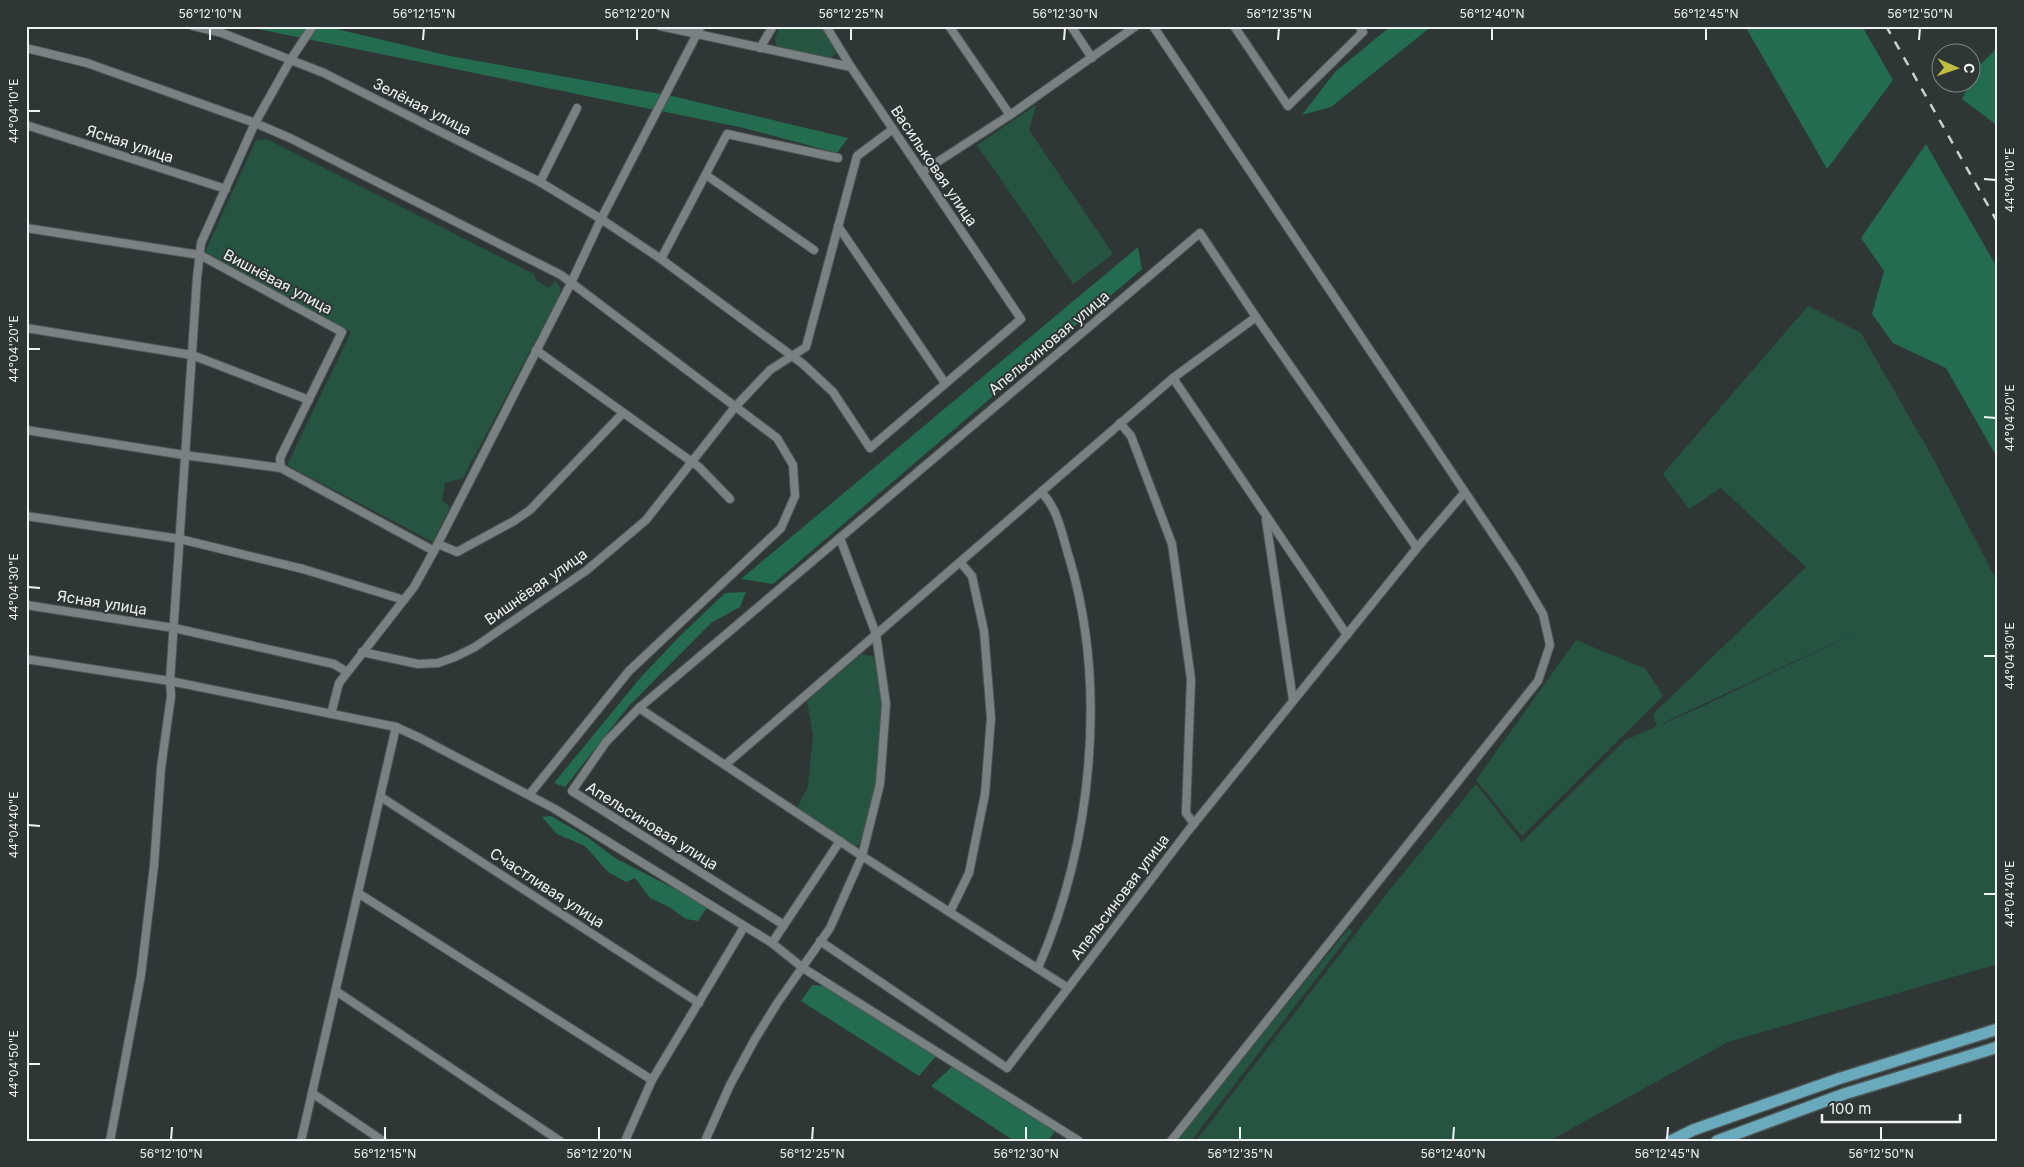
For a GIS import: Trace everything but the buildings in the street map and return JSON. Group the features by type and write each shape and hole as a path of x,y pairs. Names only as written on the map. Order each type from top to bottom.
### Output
{"main road":[{"path":"1671,1141 1693,1130 1838,1079 1932,1048 1998,1029"},
{"path":"1717,1141 1844,1094 1998,1047"}],"street":[{"name":"Зелёная улица","path":"193,26 222,33 324,73 540,182 601,219 661,259 793,357"},
{"path":"110,1141 141,975 154,866 161,768 170,696 184,456 201,243 255,123 291,59 313,26"},
{"path":"660,26 699,30 760,48 851,67"},
{"path":"760,48 773,26"},
{"name":"Васильковая улица","path":"826,26 851,67 1021,319 945,383"},
{"path":"949,26 1010,116"},
{"path":"1070,26 1092,58"},
{"path":"922,172 1010,116 1136,26"},
{"path":"1154,26 1517,570 1543,614 1550,645 1538,682 1171,1141"},
{"path":"1234,26 1288,106 1363,32 1359,26"},
{"path":"331,714 339,683 414,587 436,548 601,219 699,30"},
{"path":"26,48 87,63 255,123 290,138 561,275 778,438 793,465 796,496 781,528 629,671 529,796"},
{"path":"540,182 577,108"},
{"name":"Ясная улица","path":"26,125 226,189"},
{"path":"838,226 945,383 870,448 833,392 793,357 806,347 838,226 857,156 893,130"},
{"path":"661,259 727,134 838,158"},
{"path":"706,175 814,250"},
{"path":"26,228 200,255"},
{"name":"Апельсиновая улица","path":"784,925 572,792 606,742 639,708 1200,233 1256,317 1417,548 1194,824 1007,1068 820,941"},
{"name":"Вишнёвая улица","path":"200,255 342,332 309,400"},
{"path":"725,765 1173,378 1256,317"},
{"path":"26,328 192,355 309,400 280,458 281,468"},
{"path":"536,350 699,467 730,499"},
{"name":"Вишнёвая улица","path":"362,652 418,664 438,662 475,647 587,570 646,520 735,407 770,370 793,357"},
{"path":"1173,378 1346,634"},
{"path":"26,430 184,456 281,468 436,548 457,552 514,521 530,510 623,413"},
{"path":"1120,424 1131,436 1172,544 1191,679 1186,813 1194,824"},
{"name":"Апельсиновая улица","path":"1038,968 1051,938 1076,846 1089,776 1091,680 1076,582 1058,521 1049,499 1041,492"},
{"path":"1417,548 1464,493"},
{"path":"26,516 180,540 303,569 404,600"},
{"path":"1265,516 1293,700"},
{"path":"705,1141 730,1085 755,1039 830,928 862,856 880,784 886,704 876,634 840,538"},
{"path":"950,912 969,873 985,794 991,718 984,631 972,576 960,562"},
{"name":"Ясная улица","path":"26,605 174,628"},
{"path":"174,628 334,664 347,672"},
{"path":"26,659 170,681 396,727 555,809 772,943 802,968 1078,1141"},
{"path":"639,708 862,856 1068,988"},
{"path":"301,1141 396,727"},
{"name":"Счастливая улица","path":"381,796 698,1003"},
{"path":"772,943 840,841"},
{"path":"358,892 652,1080"},
{"path":"626,1141 652,1080 744,927"},
{"path":"336,991 560,1141"},
{"path":"312,1093 383,1141"}],"green space":[{"path":"243,26 324,26 450,56 672,96 848,138 837,153 744,128"},
{"path":"780,26 823,26 837,47 836,54 830,59 779,50 775,41"},
{"path":"1391,26 1432,26 1331,107 1302,115 1335,72"},
{"path":"1745,26 1862,26 1893,80 1827,169"},
{"path":"1998,47 1998,126 1962,99 1966,92 1982,92 1982,63"},
{"path":"1036,105 1029,130 1113,254 1073,284 977,145"},
{"path":"267,139 534,274 536,280 549,288 555,281 561,288 558,298 463,478 445,483 442,500 450,507 433,542 287,465 351,332 205,252 256,140"},
{"path":"1926,144 1998,269 1998,459 1946,368 1893,343 1872,314 1884,271 1861,238"},
{"path":"1138,247 1142,269 773,584 741,579"},
{"path":"1808,306 1861,333 1934,460 1998,583 1998,964 1728,1042 1549,1141 1196,1141 1384,897 1476,784 1522,842 1624,741 1657,726 1653,714 1806,567 1721,488 1689,509 1663,474","holes":["1872,625 1703,706 1663,724"]},
{"path":"746,592 740,607 711,623 628,707 565,787 554,783 641,677 679,637 725,593"},
{"path":"1576,640 1646,669 1663,696 1522,836 1476,780"},
{"path":"862,654 876,657 882,695 881,760 864,841 855,847 796,810 808,787 813,735 807,701"},
{"path":"551,816 587,837 615,858 708,906 698,921 686,919 669,907 650,898 635,878 626,882 608,872 585,846 557,834 542,817"},
{"path":"1349,928 1352,932 1191,1141 1176,1141"},
{"path":"812,985 836,987 937,1055 919,1076 801,1001"},
{"path":"953,1066 1058,1127 1048,1141 1014,1141 931,1086"}],"railway":[{"path":"1886,26 1998,223"}]}
